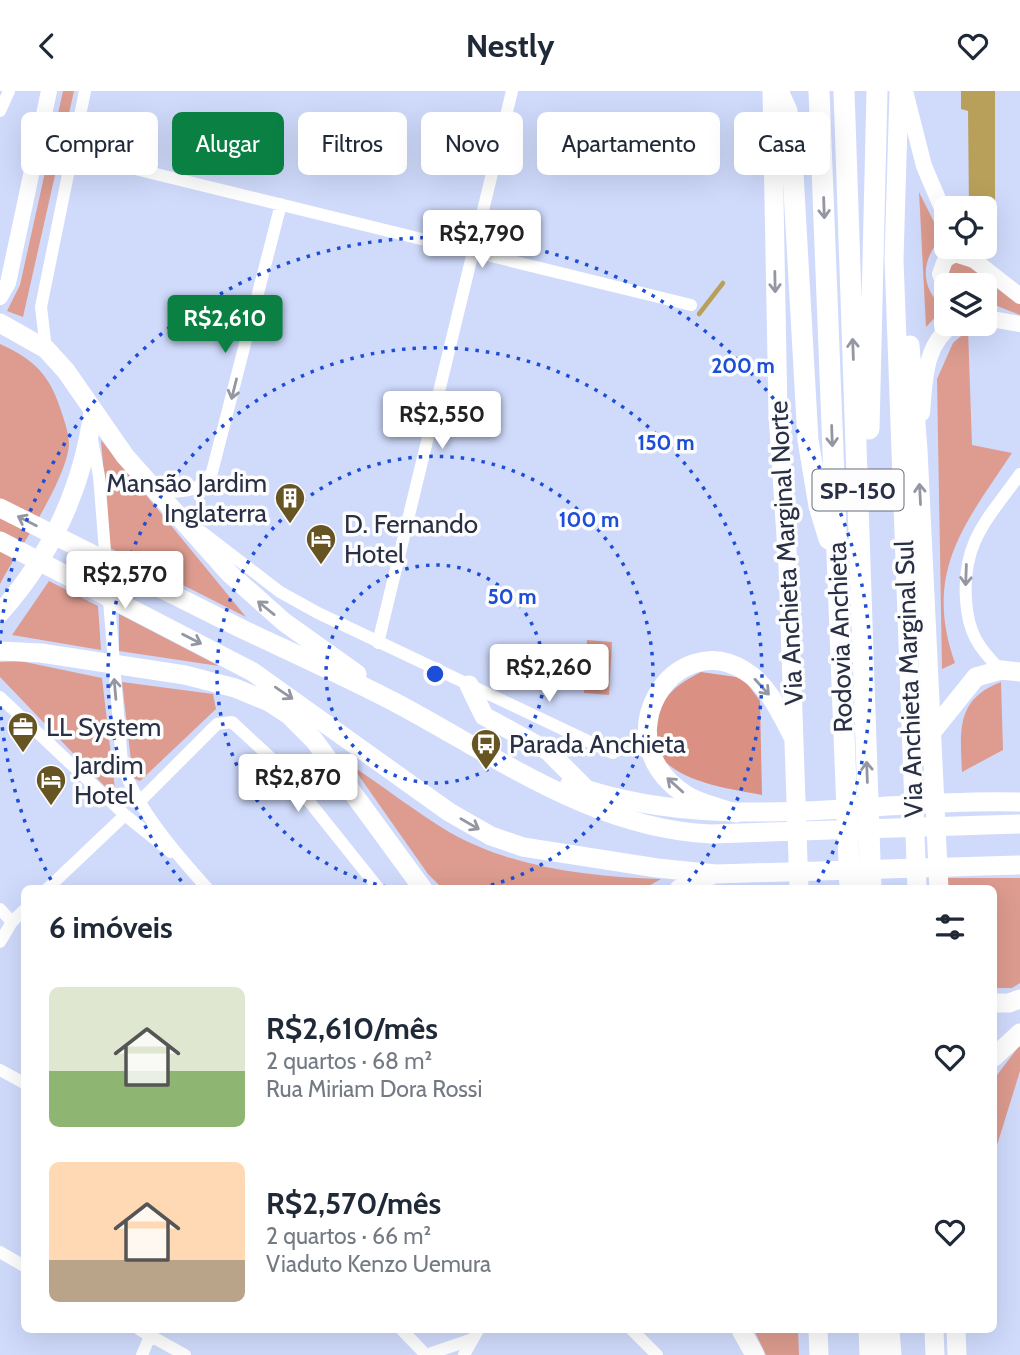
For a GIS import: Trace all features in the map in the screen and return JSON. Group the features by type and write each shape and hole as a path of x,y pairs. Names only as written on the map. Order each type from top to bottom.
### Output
{"highway":[{"path":"775,91 787,111 794,186 808,440 823,522 837,563"},
{"name":"Rodovia Anchieta","path":"819,91 850,885"},
{"name":"Rodovia Anchieta","path":"844,91 871,885"},
{"path":"861,588 869,481 877,91"},
{"path":"869,1333 870,1355"},
{"path":"890,1333 891,1355"}],"main road":[{"name":"Via Anchieta Marginal Norte","path":"775,91 778,414 795,741 799,885"},
{"name":"Via Anchieta Marginal Sul","path":"899,91 894,259 917,885"},
{"path":"894,259 905,288 918,450 939,885"},
{"path":"0,323 46,349 66,371 92,421 176,517 256,599 401,706"},
{"path":"0,613 33,573 61,525 84,461 92,421"},
{"path":"0,507 401,706 474,749 564,795 625,819 690,833 748,819 964,802 1020,801"},
{"path":"0,541 226,657 327,722 423,795 491,836 540,852 716,874 1020,865"},
{"path":"0,651 41,653 185,675 259,696 298,723 420,885"},
{"path":"748,819 685,794 666,777 651,755 646,734 649,711 664,684 681,671 703,662 735,665 756,680 771,697 795,741"},
{"path":"930,733 976,677 1011,671"},
{"path":"470,685 484,716 548,751 588,791"},
{"path":"474,749 588,791 677,811 748,819 1020,824"},
{"path":"688,885 716,874"},
{"path":"997,1003 1020,999"},
{"path":"997,1054 1020,1033"},
{"path":"743,1333 755,1355"},
{"path":"818,1333 819,1355"},
{"path":"934,1333 935,1355"},
{"path":"956,1333 957,1355"}],"street":[{"path":"0,111 9,91"},
{"path":"0,297 8,283 49,91"},
{"path":"80,112 85,91"},
{"path":"378,643 512,91"},
{"path":"905,91 924,166 937,196"},
{"path":"158,174 691,305"},
{"path":"46,349 41,307 66,175"},
{"path":"154,491 194,489 202,485 212,472 281,204"},
{"path":"976,259 1020,296"},
{"path":"997,319 1020,324"},
{"path":"918,450 930,354 940,336"},
{"path":"92,421 99,476 122,763 140,801 183,862 204,885"},
{"path":"1011,671 981,649 970,633 965,566 979,531 1020,474"},
{"path":"176,517 195,527 280,592 378,643 613,753"},
{"path":"0,697 125,815 183,862"},
{"path":"140,801 221,721 238,725 284,770 376,885"},
{"path":"51,885 125,815"},
{"path":"0,909 12,922"},
{"path":"0,942 21,913"},
{"path":"0,1070 21,1081"},
{"path":"0,1252 21,1264"},
{"path":"142,1355 145,1333 185,1355"},
{"path":"405,1333 426,1355 474,1335"},
{"path":"635,1333 657,1355"},
{"path":"464,1355 474,1335"}],"shaded area":[{"path":"63,91 74,91 69,112 58,112"},
{"path":"961,91 995,91 995,196 969,196 968,111 961,109"},
{"path":"44,175 55,175 23,317 7,311 20,285"},
{"path":"919,192 934,222 934,248 926,274 934,297 934,319 926,327"},
{"path":"958,259 978,273 949,273 952,264"},
{"path":"997,287 1020,304 1020,315 997,306"},
{"path":"961,336 968,336 972,445 1012,453 978,503 954,551 946,576 944,602 946,631 955,663 942,669 937,379 953,343"},
{"path":"0,344 20,354 42,373 54,391 69,444 60,476 51,495 0,584"},
{"path":"101,440 246,617 110,548"},
{"path":"49,581 98,606 101,650 12,635"},
{"path":"119,614 219,666 119,651"},
{"path":"587,640 612,642 609,695 584,693"},
{"path":"20,661 102,678 116,798 0,677 0,662"},
{"path":"534,661 539,666 538,679 523,683 508,678 506,669 509,664"},
{"path":"701,672 743,678 760,701 762,795 700,781 671,767 661,757 655,741 663,704 672,691"},
{"path":"122,682 213,694 216,709 140,781 133,778"},
{"path":"1001,682 1003,750 962,772 962,730 968,707 986,689"},
{"path":"352,766 449,832 499,854 579,873 661,879 650,885 439,885 428,874"},
{"path":"946,878 1020,878 1020,983 1012,988 997,988 997,885 947,885"},
{"path":"1020,1045 1020,1071 997,1145 997,1075"},
{"path":"755,1333 798,1333 799,1355 766,1355"}],"waterway":[{"path":"699,314 723,283"}],"place":[{"name":"Mansão Jardim Inglaterra","path":"290,525"},
{"name":"D. Fernando Hotel","path":"321,566"},
{"name":"LL System","path":"23,754"},
{"name":"Parada Anchieta","path":"486,771"},
{"name":"Jardim Hotel","path":"51,807"}]}
